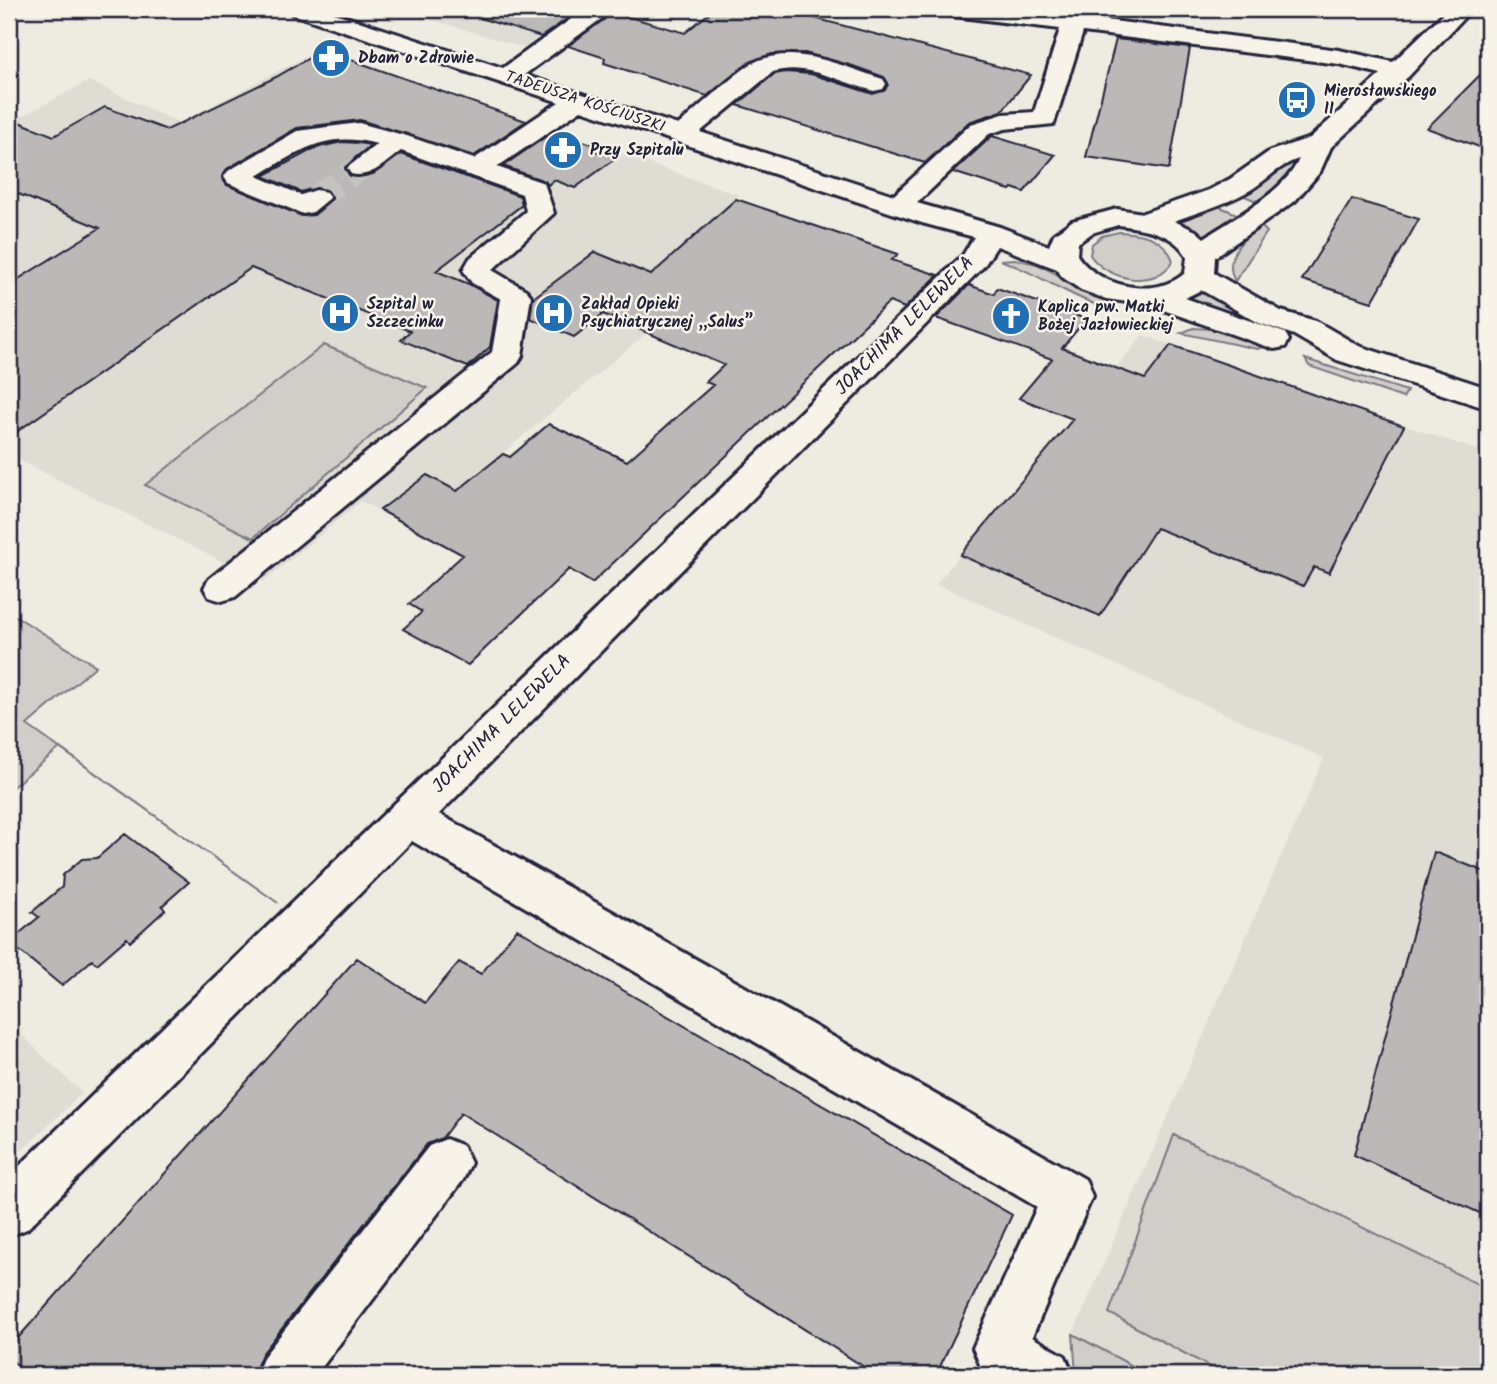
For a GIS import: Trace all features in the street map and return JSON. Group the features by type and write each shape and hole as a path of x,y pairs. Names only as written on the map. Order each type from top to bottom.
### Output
{"street":[{"name":"TADEUSZA KOŚCIUSZKI","path":"300,9 898,206 990,233 1065,248"},
{"path":"507,76 600,9"},
{"path":"953,9 1074,23 1126,19 1339,57 1400,71"},
{"path":"1149,220 1219,196 1240,185 1279,157 1319,144 1400,71 1461,9"},
{"path":"357,27 382,13"},
{"path":"898,206 980,129 1003,122 1045,119 1074,23"},
{"path":"682,134 764,67 773,63 795,62 874,83"},
{"path":"477,169 579,100"},
{"path":"222,588 507,356 516,296 482,277 477,270 480,264 540,213 534,189 398,141 359,131 306,136 237,177 303,206 316,198"},
{"path":"359,168 398,141"},
{"path":"1319,144 1307,172 1285,195 1199,265 1188,286 1173,293 1154,297 1125,296 1098,289 1077,276 1065,248 1087,221 1116,217 1149,220 1189,240 1199,265 1270,317 1305,328 1348,353"},
{"name":"JOACHIMA LELEWELA","path":"9,1211 974,260 990,233"},
{"path":"1154,297 1293,347 1348,353 1488,399"},
{"path":"407,817 1068,1197 1000,1348 1046,1375"},
{"path":"283,1375 446,1163"}],"shaded area":[{"path":"397,9 616,9 551,56"},
{"name":"Szpital w Szczecinku","path":"320,49 739,195 698,232 695,293 457,491 411,527 361,501 263,582 9,455 9,123 89,81 180,123"},
{"path":"1305,151 1313,153 1259,202 1242,195"},
{"path":"1218,206 1239,215 1208,237 1178,220 1178,217"},
{"path":"1259,224 1267,232 1235,281 1231,264 1236,249"},
{"path":"1119,232 1152,238 1164,246 1173,261 1155,276 1143,279 1131,279 1108,271 1090,255 1092,244 1102,236"},
{"path":"1014,259 1037,264 1108,300 1102,307 1000,260"},
{"path":"1204,291 1277,326 1274,333 1186,300"},
{"path":"1193,328 1212,329 1267,346 1257,349 1181,333"},
{"path":"1143,335 1488,454 1488,1375 1149,1375 1073,1334 1324,758 936,584"},
{"path":"324,345 427,388 253,538 145,485"},
{"path":"1305,359 1407,391 1403,398 1309,366"},
{"path":"9,612 96,666 27,725 60,748 9,790"},
{"path":"9,1023 82,1093 9,1163"},
{"path":"1174,1135 1488,1289 1488,1375 1225,1375 1109,1313"},
{"path":"1073,1334 1149,1375 1076,1375"}],"building":[{"path":"482,9 581,9 541,37 480,18"},
{"path":"714,9 780,9 1031,75 1002,111 969,122 925,163 737,105 774,74 786,72 811,74 873,94 885,90 888,83 884,77 853,66 805,53 772,54 748,63 707,96 604,63 605,58 568,46 612,12 685,33"},
{"path":"1116,39 1190,48 1169,169 1086,157"},
{"path":"323,50 526,121 474,156 360,120 297,128 227,169 222,178 227,185 302,216 314,215 332,200 328,191 317,187 301,192 263,176 315,148 342,142 371,145 345,166 351,177 373,174 401,154 520,196 522,205 436,271 469,284 498,300 490,347 468,367 401,340 410,331 251,268 9,437 9,285 100,228 9,190 9,118 54,136 105,107 167,130 276,77"},
{"path":"1488,67 1488,150 1427,128"},
{"path":"554,131 598,146 593,150 616,158 575,188 554,180 548,185 545,181 503,166"},
{"path":"992,136 1055,155 1024,192 953,172"},
{"path":"736,199 898,254 892,260 938,275 905,308 889,302 592,583 569,569 468,665 403,629 422,612 409,604 463,555 380,510 427,475 457,491 503,454 510,457 549,424 627,461 713,385 706,382 724,365 603,314 574,337 530,318 533,298 595,252 651,275"},
{"path":"1352,199 1419,219 1372,302 1302,280"},
{"path":"969,285 994,294 997,288 1086,319 1062,348 1145,379 1171,345 1404,426 1329,573 1314,567 1303,586 1156,528 1100,616 960,555 1073,419 1019,398 1052,359 936,318"},
{"path":"125,834 189,882 162,906 165,910 130,942 127,938 97,964 92,960 62,986 9,942 39,917 32,912 62,887 63,875 82,859 97,858"},
{"path":"1434,852 1488,873 1488,1217 1354,1155"},
{"path":"517,929 1012,1215 936,1375 877,1375 461,1113 442,1138 427,1144 262,1354 253,1375 29,1375 9,1358 9,1348 357,958 425,1003 459,962 481,974"}],"tunnel":[{"path":"316,198 360,168"}],"place":[{"name":"Dbam o Zdrowie","path":"331,58"},
{"name":"Mierosławskiego II","path":"1297,100"},
{"name":"Przy Szpitalu","path":"563,150"},
{"name":"Szpital w Szczecinku","path":"340,313"},
{"name":"Zakład Opieki Psychiatrycznej „Salus”","path":"554,313"},
{"name":"Kaplica pw. Matki Bożej Jazłowieckiej","path":"1011,316"}]}
